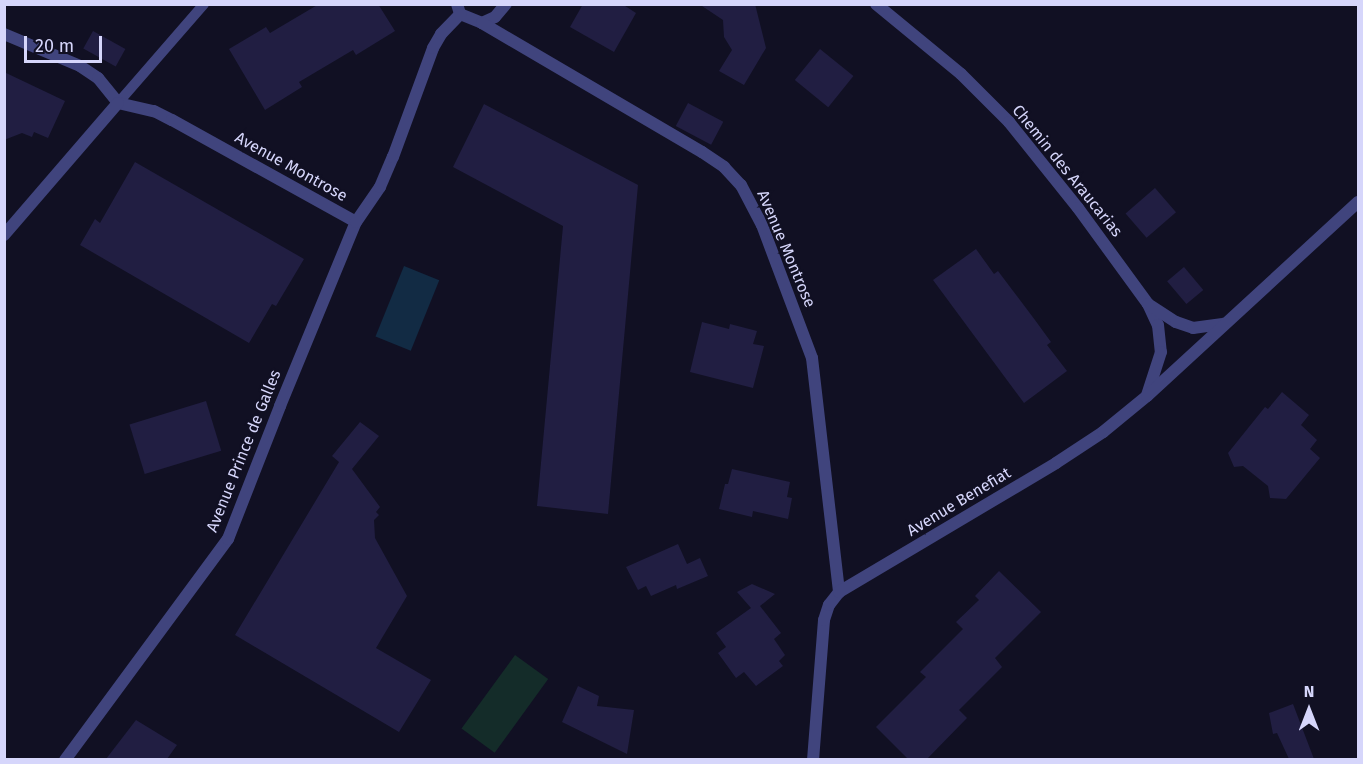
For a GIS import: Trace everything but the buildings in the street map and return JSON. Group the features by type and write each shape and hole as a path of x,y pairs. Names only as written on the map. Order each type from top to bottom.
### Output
{"street":[{"path":"482,23 495,17 506,4"},
{"name":"Chemin des Araucarias","path":"876,4 961,74 1008,122 1090,224 1148,304 1158,325 1161,352 1147,396"},
{"name":"Avenue Montrose","path":"118,103 154,111 356,222 380,187 433,48 459,9 702,152 724,167 741,185 762,225 812,358 839,592"},
{"path":"4,34 80,66 98,78 118,103 4,235"},
{"name":"Avenue Benefiat","path":"839,592 1056,463 1103,432 1147,396 1224,323 1359,202"},
{"name":"Avenue Prince de Galles","path":"65,759 228,539 356,222"},
{"path":"1148,304 1176,322 1193,328 1224,323"},
{"path":"813,759 824,621 829,604 839,592"}],"lane":[{"path":"118,103 204,4"}],"green space":[{"path":"515,655 548,679 495,753 462,729"}],"water":[{"path":"404,266 439,280 411,351 376,336"}]}
